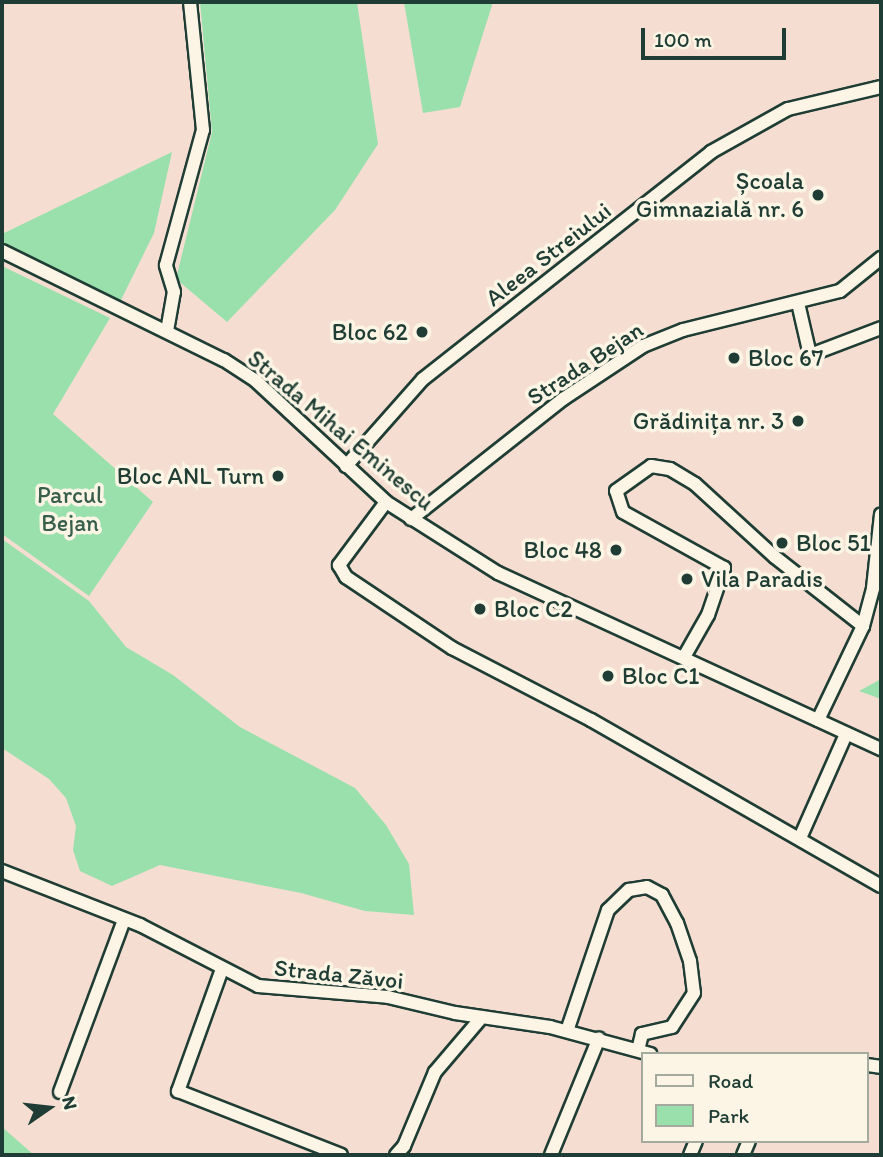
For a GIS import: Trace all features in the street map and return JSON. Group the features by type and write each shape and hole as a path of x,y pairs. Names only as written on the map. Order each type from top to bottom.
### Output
{"street":[{"path":"167,331 174,292 166,265 203,130 190,2"},
{"name":"Aleea Streiului","path":"346,466 423,379 711,152 788,109 881,87"},
{"name":"Strada Mihai Eminescu","path":"2,251 167,331 256,381 386,502 498,573 881,748"},
{"name":"Strada Bejan","path":"411,519 563,399 643,346 683,330 798,303 854,283 881,258"},
{"path":"798,303 810,355 881,328"},
{"path":"684,657 708,615 724,568 623,512 616,491 631,476 651,466 670,469 695,484 775,557 863,626"},
{"path":"386,502 338,565 346,577 452,649 592,720 881,886"},
{"path":"818,720 863,626 873,588 881,514"},
{"path":"800,838 846,734"},
{"name":"Strada Zăvoi","path":"2,871 124,920 258,986 356,992 567,1031 644,1052"},
{"path":"567,1031 608,910 629,890 647,887 662,895 677,923 690,961 694,993 671,1027 642,1034 644,1052"},
{"path":"60,1092 124,920"},
{"path":"222,969 178,1091 341,1155"},
{"path":"396,1155 404,1146 435,1072 482,1017"},
{"path":"551,1155 599,1038"}],"green space":[{"path":"200,2 357,2 378,144 335,210 227,322 176,279 212,132"},
{"path":"404,2 493,2 460,107 423,113"},
{"path":"172,152 154,233 120,302 2,245 2,234"},
{"name":"Parcul Bejan","path":"2,266 110,318 53,414 153,502 89,596 2,534"},
{"path":"2,539 89,601 126,647 173,675 240,727 355,788 386,825 409,864 414,915 365,911 301,893 160,865 112,886 80,871 73,850 76,826 66,798 49,779 2,748"},
{"path":"881,679 881,699 859,691"},
{"path":"2,1127 34,1155 2,1155"}],"place":[{"name":"Școala Gimnazială nr. 6","path":"818,195"},
{"name":"Bloc 62","path":"422,332"},
{"name":"Bloc 67","path":"734,358"},
{"name":"Grădinița nr. 3","path":"798,421"},
{"name":"Bloc ANL Turn","path":"278,476"},
{"name":"Bloc 51","path":"782,543"},
{"name":"Bloc 48","path":"616,550"},
{"name":"Vila Paradis","path":"687,579"},
{"name":"Bloc C2","path":"480,609"},
{"name":"Bloc C1","path":"608,676"}]}
